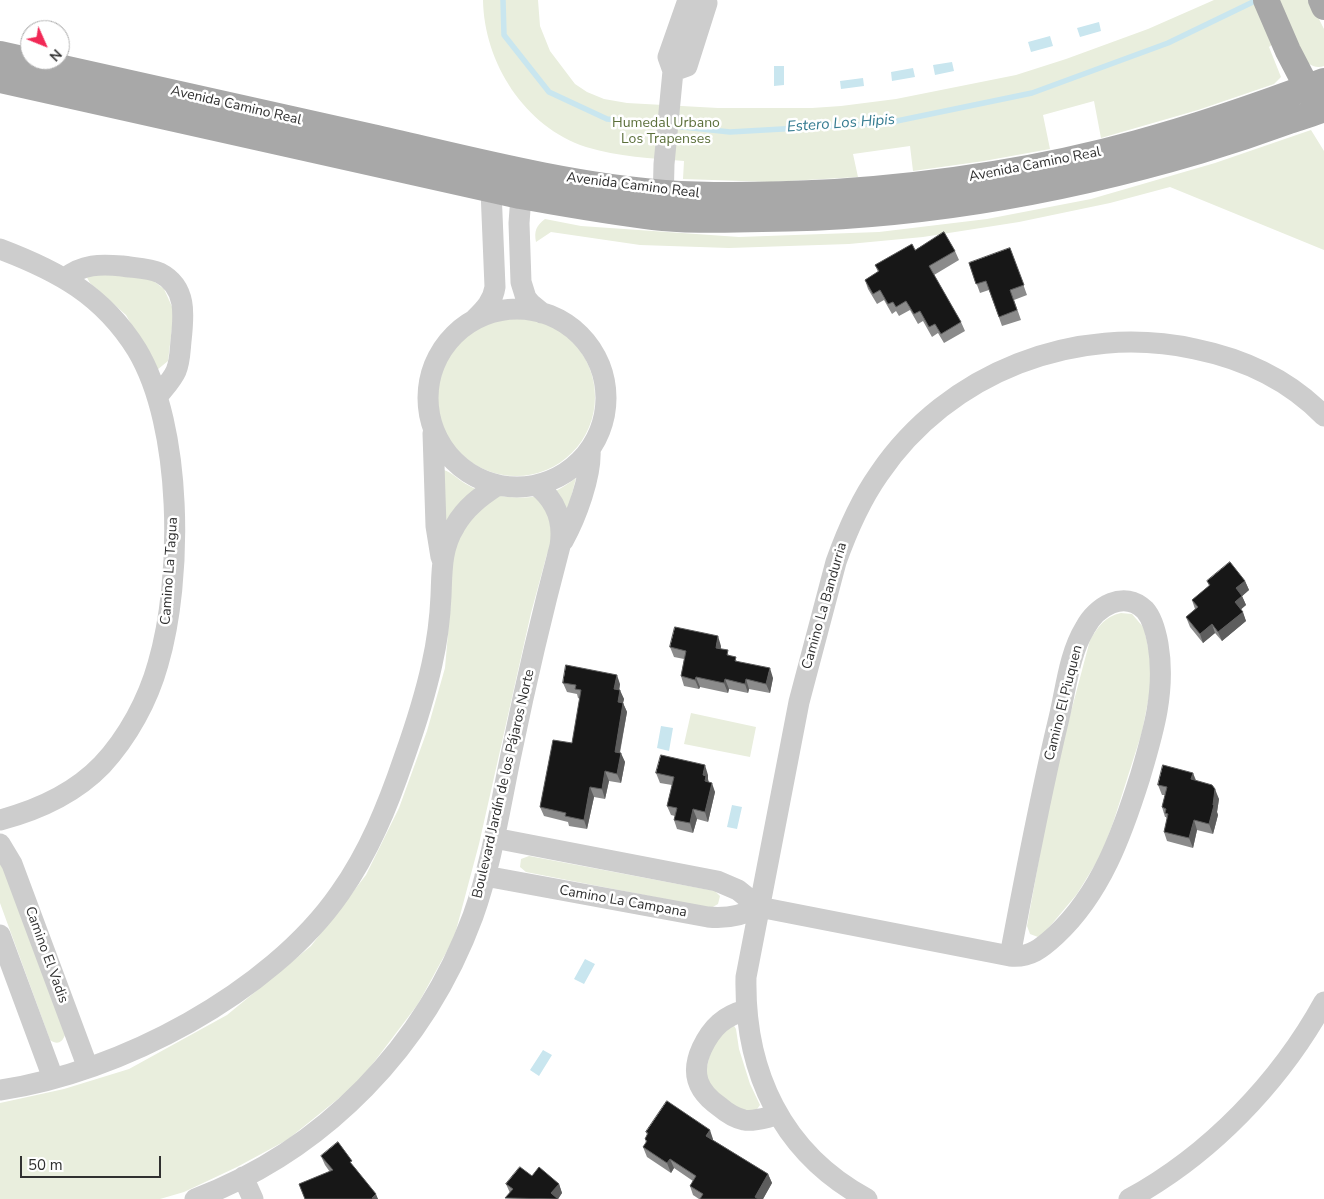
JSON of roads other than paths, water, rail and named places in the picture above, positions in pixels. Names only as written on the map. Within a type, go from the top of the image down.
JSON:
[{"type":"main road","points":[[1266,0],[1281,36],[1315,84],[1322,113]]},
{"type":"main road","points":[[1321,0],[1324,7]]},
{"type":"main road","name":"Avenida Camino Real","points":[[0,54],[522,184],[593,209],[663,205],[741,195],[820,193],[914,184],[1021,169],[1106,151],[1167,135],[1315,84]]},
{"type":"main road","name":"Avenida Camino Real","points":[[0,80],[492,177]]},
{"type":"main road","name":"Avenida Camino Real","points":[[663,205],[792,219],[899,212],[975,202],[1133,170],[1322,113]]},
{"type":"street","points":[[663,205],[664,164],[673,71],[668,57],[688,0]]},
{"type":"street","points":[[673,71],[687,66],[707,3],[706,0]]},
{"type":"street","points":[[0,1090],[88,1068],[162,1037],[230,996],[292,948],[324,915],[341,892],[375,834],[386,810],[416,724],[427,689],[434,654],[441,597],[442,565],[436,526],[432,427],[428,400],[429,387],[434,367],[443,349],[452,338],[488,306],[494,294],[492,177]]},
{"type":"street","points":[[432,427],[444,450],[453,460],[474,476],[498,485],[517,487],[536,485],[548,481],[571,468],[590,449],[600,428],[605,406],[605,391],[600,369],[590,348],[569,326],[542,313],[526,298],[521,282],[519,223],[522,184]]},
{"type":"street","name":"Camino La Tagua","points":[[0,249],[28,260],[64,278],[85,292],[104,309],[136,349],[148,371],[158,396],[171,468],[174,501],[171,594],[165,634],[151,686],[130,727],[117,747],[88,778],[56,799],[18,815],[0,820]]},
{"type":"street","points":[[64,278],[84,266],[104,264],[152,270],[168,278],[174,284],[179,292],[184,308],[180,348],[176,370],[158,396]]},
{"type":"street","points":[[473,321],[493,313],[514,310],[542,313]]},
{"type":"street","name":"Camino La Bandurria","points":[[867,1199],[836,1179],[817,1163],[798,1143],[778,1115],[761,1081],[755,1063],[746,1010],[746,977],[799,702],[839,554],[854,517],[879,473],[912,433],[932,415],[974,385],[1012,365],[1036,356],[1084,345],[1134,341],[1183,346],[1224,356],[1246,364],[1284,383],[1301,394],[1324,416]]},
{"type":"street","name":"Boulevard Jardín de los Pájaros Norte","points":[[560,546],[570,526],[587,479],[590,449]]},
{"type":"street","points":[[442,565],[448,538],[463,514],[479,498],[498,485]]},
{"type":"street","name":"Boulevard Jardín de los Pájaros Norte","points":[[208,1197],[287,1152],[316,1131],[366,1087],[399,1051],[427,1011],[450,969],[472,917],[485,876],[531,660],[560,546],[562,534],[558,511],[545,492],[536,485]]},
{"type":"street","name":"Camino El Piuquen","points":[[1117,601],[1136,604],[1147,613],[1154,629],[1160,655],[1161,686],[1150,745],[1124,825],[1093,890],[1070,921],[1038,951],[1024,956],[1010,956],[1041,793],[1074,654],[1084,629],[1093,615],[1103,606],[1117,601]]},
{"type":"street","points":[[494,838],[717,881],[738,890],[759,907],[1010,956]]},
{"type":"street","name":"Camino El Vadis","points":[[0,844],[12,864],[88,1068]]},
{"type":"street","name":"Camino La Campana","points":[[485,876],[708,918],[733,917],[747,914],[759,907]]},
{"type":"street","points":[[0,935],[53,1078]]},
{"type":"street","points":[[1130,1199],[1173,1171],[1211,1141],[1232,1121],[1286,1061],[1308,1030],[1324,1002]]},
{"type":"street","points":[[746,1010],[726,1017],[711,1031],[697,1062],[697,1079],[705,1095],[712,1102],[737,1118],[751,1120],[778,1115]]},
{"type":"street","points":[[243,1177],[254,1199]]},
{"type":"water","points":[[1099,22],[1101,31],[1080,37],[1077,28]]},
{"type":"water","points":[[1050,36],[1053,46],[1031,52],[1028,42]]},
{"type":"water","points":[[952,62],[954,71],[935,75],[933,65]]},
{"type":"water","points":[[774,66],[784,66],[784,85],[774,86]]},
{"type":"water","points":[[913,68],[915,77],[892,81],[891,72]]},
{"type":"water","points":[[863,78],[864,86],[841,89],[840,81]]},
{"type":"water","points":[[661,726],[673,728],[669,751],[657,748]]},
{"type":"water","points":[[732,805],[742,807],[737,829],[727,827]]},
{"type":"water","points":[[585,959],[595,964],[584,984],[574,979]]},
{"type":"water","points":[[543,1050],[552,1055],[539,1076],[530,1070]]},
{"type":"waterway","name":"Estero Los Hipis","points":[[503,0],[504,35],[549,92],[607,119],[730,132],[887,123],[1032,93],[1168,43],[1257,0]]},
{"type":"park label","name":"Humedal Urbano Los Trapenses","points":[[666,132]]}]
